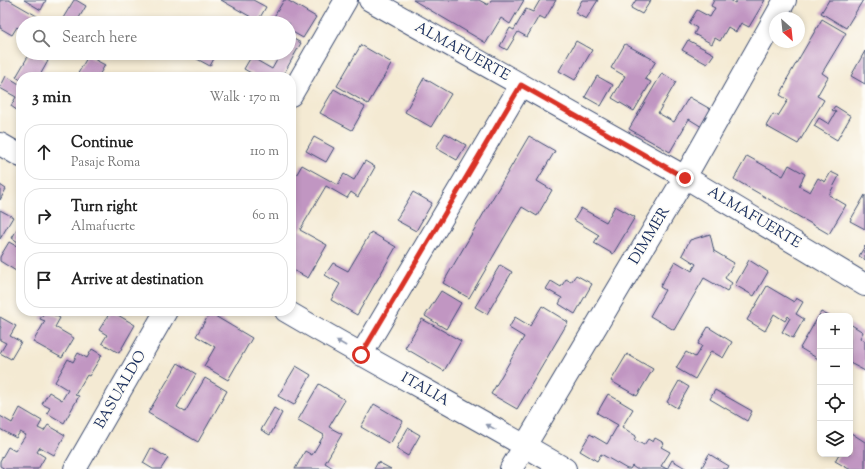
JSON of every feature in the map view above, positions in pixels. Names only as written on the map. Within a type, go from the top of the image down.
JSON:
[{"type":"street","points":[[296,86],[346,0]]},
{"type":"street","name":"ALMAFUERTE","points":[[370,0],[685,178],[865,285]]},
{"type":"street","name":"DIMMER","points":[[511,469],[685,178],[785,0]]},
{"type":"street","points":[[361,355],[521,85]]},
{"type":"street","points":[[0,144],[16,153]]},
{"type":"street","name":"BASUALDO","points":[[75,469],[163,316]]},
{"type":"street","name":"ITALIA","points":[[295,316],[361,355],[565,469]]},
{"type":"building","points":[[0,0],[9,0],[37,16],[16,16],[16,29],[12,35],[0,28]]},
{"type":"building","points":[[24,0],[46,0],[41,10]]},
{"type":"building","points":[[74,0],[86,6],[80,16],[64,16]]},
{"type":"building","points":[[221,0],[253,0],[266,7],[261,16],[249,16]]},
{"type":"building","points":[[284,0],[287,0],[316,17],[303,38],[296,34],[296,16],[274,16]]},
{"type":"building","points":[[413,0],[479,0],[488,5],[491,0],[524,0],[510,24],[501,18],[486,43]]},
{"type":"building","points":[[540,0],[556,0],[545,19],[539,16],[527,37],[518,32],[507,50],[500,46],[510,28],[514,30],[526,9],[533,12]]},
{"type":"building","points":[[582,0],[598,0],[586,19],[575,13]]},
{"type":"building","points":[[636,0],[651,0],[642,14],[631,8]]},
{"type":"building","points":[[714,0],[730,0],[735,3],[737,0],[765,0],[749,27],[741,23],[736,32],[728,27],[720,41],[715,38],[712,44],[694,34],[697,28],[689,23],[697,10],[710,17],[715,8],[711,6]]},
{"type":"building","points":[[829,0],[863,0],[846,28],[821,13]]},
{"type":"building","points":[[822,19],[846,33],[822,73],[828,77],[817,96],[824,100],[798,144],[766,126],[773,114],[778,116],[788,100],[780,95],[788,80],[787,79]]},
{"type":"building","points":[[296,40],[301,43],[296,52]]},
{"type":"building","points":[[688,40],[714,54],[707,64],[682,50]]},
{"type":"building","points":[[576,41],[592,50],[575,80],[559,71]]},
{"type":"building","points":[[625,44],[656,61],[645,79],[651,82],[634,111],[612,98],[625,76],[611,68]]},
{"type":"building","points":[[361,45],[392,63],[368,104],[337,86]]},
{"type":"building","points":[[865,51],[865,84],[851,76]]},
{"type":"building","points":[[26,60],[48,61],[42,72],[19,72]]},
{"type":"building","points":[[86,60],[96,60],[105,65],[101,72],[79,72]]},
{"type":"building","points":[[199,60],[213,60],[210,66]]},
{"type":"building","points":[[249,60],[256,60],[272,69],[277,60],[292,60],[285,72],[249,72],[244,69]]},
{"type":"building","points":[[662,73],[676,82],[658,113],[674,122],[689,97],[712,110],[702,127],[689,119],[670,152],[629,129]]},
{"type":"building","points":[[6,76],[16,82],[16,97],[0,88]]},
{"type":"building","points":[[597,76],[613,85],[601,106],[585,97]]},
{"type":"building","points":[[424,78],[451,94],[431,127],[405,112]]},
{"type":"building","points":[[334,89],[365,107],[352,130],[320,113]]},
{"type":"building","points":[[16,97],[16,110],[11,106]]},
{"type":"building","points":[[835,106],[851,116],[837,140],[814,126],[819,118],[829,124],[836,112],[832,110]]},
{"type":"building","points":[[445,133],[466,145],[457,160],[436,148]]},
{"type":"building","points":[[529,136],[555,151],[537,181],[552,190],[537,216],[522,207],[469,298],[443,283]]},
{"type":"building","points":[[314,137],[334,148],[326,162],[306,151]]},
{"type":"building","points":[[747,156],[783,176],[789,165],[805,174],[799,186],[810,192],[818,178],[825,182],[831,172],[839,176],[829,195],[846,205],[829,234],[734,179]]},
{"type":"building","points":[[365,161],[375,167],[358,197],[351,192],[347,198],[326,186],[300,230],[327,245],[308,278],[296,272],[296,175],[302,165],[338,185],[344,174],[354,180]]},
{"type":"building","points":[[0,185],[6,189],[0,200]]},
{"type":"building","points":[[413,192],[432,203],[416,231],[396,220]]},
{"type":"building","points":[[865,195],[865,229],[850,221]]},
{"type":"building","points":[[615,206],[635,217],[613,254],[594,243],[599,235],[574,220],[581,208],[606,222]]},
{"type":"building","points":[[0,210],[13,217],[0,239]]},
{"type":"building","points":[[16,231],[16,241],[12,238]]},
{"type":"building","points":[[371,232],[396,247],[357,315],[331,300],[340,284],[325,275],[333,263],[348,271]]},
{"type":"building","points":[[710,234],[714,251],[734,263],[725,278],[732,283],[727,291],[704,278],[674,330],[650,316],[665,290],[660,287],[675,261],[692,271],[696,264],[682,255],[690,240]]},
{"type":"building","points":[[9,242],[16,246],[16,271],[0,261],[0,257]]},
{"type":"building","points":[[865,246],[865,260],[859,256]]},
{"type":"building","points":[[749,260],[768,272],[754,296],[735,285]]},
{"type":"building","points":[[500,265],[512,272],[487,314],[475,307]]},
{"type":"building","points":[[576,275],[592,284],[575,314],[559,304],[562,298],[546,289],[551,281],[561,287],[566,279],[571,282]]},
{"type":"building","points":[[767,286],[794,302],[796,298],[803,302],[796,314],[804,319],[793,338],[782,332],[790,318],[788,316],[785,321],[774,314],[765,331],[747,320]]},
{"type":"building","points":[[441,291],[461,303],[446,329],[425,316]]},
{"type":"building","points":[[542,306],[568,322],[517,409],[491,394],[524,337],[509,328],[515,317],[530,326]]},
{"type":"building","points":[[42,316],[56,316],[60,318],[55,327],[74,338],[62,358],[33,342],[45,321],[40,319]]},
{"type":"building","points":[[108,316],[120,316],[135,325],[119,353],[102,343],[107,335],[99,330]]},
{"type":"building","points":[[208,316],[215,316],[252,338],[228,380],[204,366],[215,347],[196,336]]},
{"type":"building","points":[[0,317],[16,326],[10,336],[21,342],[11,359],[0,353],[6,343],[0,340]]},
{"type":"building","points":[[422,319],[461,341],[444,371],[405,348]]},
{"type":"building","points":[[817,319],[817,358],[800,348]]},
{"type":"building","points":[[853,326],[863,332],[860,338],[865,341],[865,371],[853,365]]},
{"type":"building","points":[[708,327],[732,342],[723,358],[711,351],[695,379],[676,368],[686,352],[695,357],[702,346],[698,344]]},
{"type":"building","points":[[92,349],[102,355],[89,376],[87,375],[75,395],[79,396],[64,423],[47,413],[50,408],[42,404],[49,392],[62,400],[68,390],[55,382],[68,359],[73,362],[78,353],[87,358]]},
{"type":"building","points":[[627,354],[653,369],[637,396],[611,381]]},
{"type":"building","points":[[178,363],[196,374],[177,407],[185,412],[205,378],[227,391],[198,442],[148,413]]},
{"type":"building","points":[[296,366],[311,375],[294,405],[278,396]]},
{"type":"building","points":[[679,381],[689,387],[677,408],[667,402]]},
{"type":"building","points":[[319,384],[345,400],[329,427],[342,434],[325,463],[333,469],[295,469],[305,451],[312,455],[324,435],[298,420]]},
{"type":"building","points":[[715,390],[752,411],[747,421],[710,399]]},
{"type":"building","points":[[608,394],[633,409],[622,427],[636,436],[634,440],[644,445],[648,439],[653,442],[655,438],[664,443],[661,447],[670,452],[661,466],[667,469],[636,469],[632,466],[630,469],[627,469],[601,454],[597,461],[580,451],[590,434],[607,444],[618,425],[597,413]]},
{"type":"building","points":[[374,404],[403,421],[390,444],[361,427]]},
{"type":"building","points":[[20,408],[42,421],[38,428],[44,431],[48,425],[65,435],[54,455],[40,447],[37,452],[45,457],[38,469],[5,469],[0,466],[0,461],[8,447],[15,451],[26,435],[20,432],[16,438],[0,429],[0,416],[12,423]]},
{"type":"building","points":[[274,408],[282,413],[270,435],[261,430]]},
{"type":"building","points":[[408,428],[420,435],[408,456],[396,449]]},
{"type":"building","points":[[853,434],[865,442],[865,469],[849,469],[835,461],[837,457],[853,457]]},
{"type":"building","points":[[151,448],[168,458],[161,469],[153,469],[143,463]]},
{"type":"building","points":[[709,454],[729,466],[727,469],[706,469],[702,467]]},
{"type":"building","points":[[672,460],[687,469],[667,469]]},
{"type":"building","points":[[378,462],[391,469],[374,469]]},
{"type":"route","points":[[361,355],[521,85],[685,178]]}]
